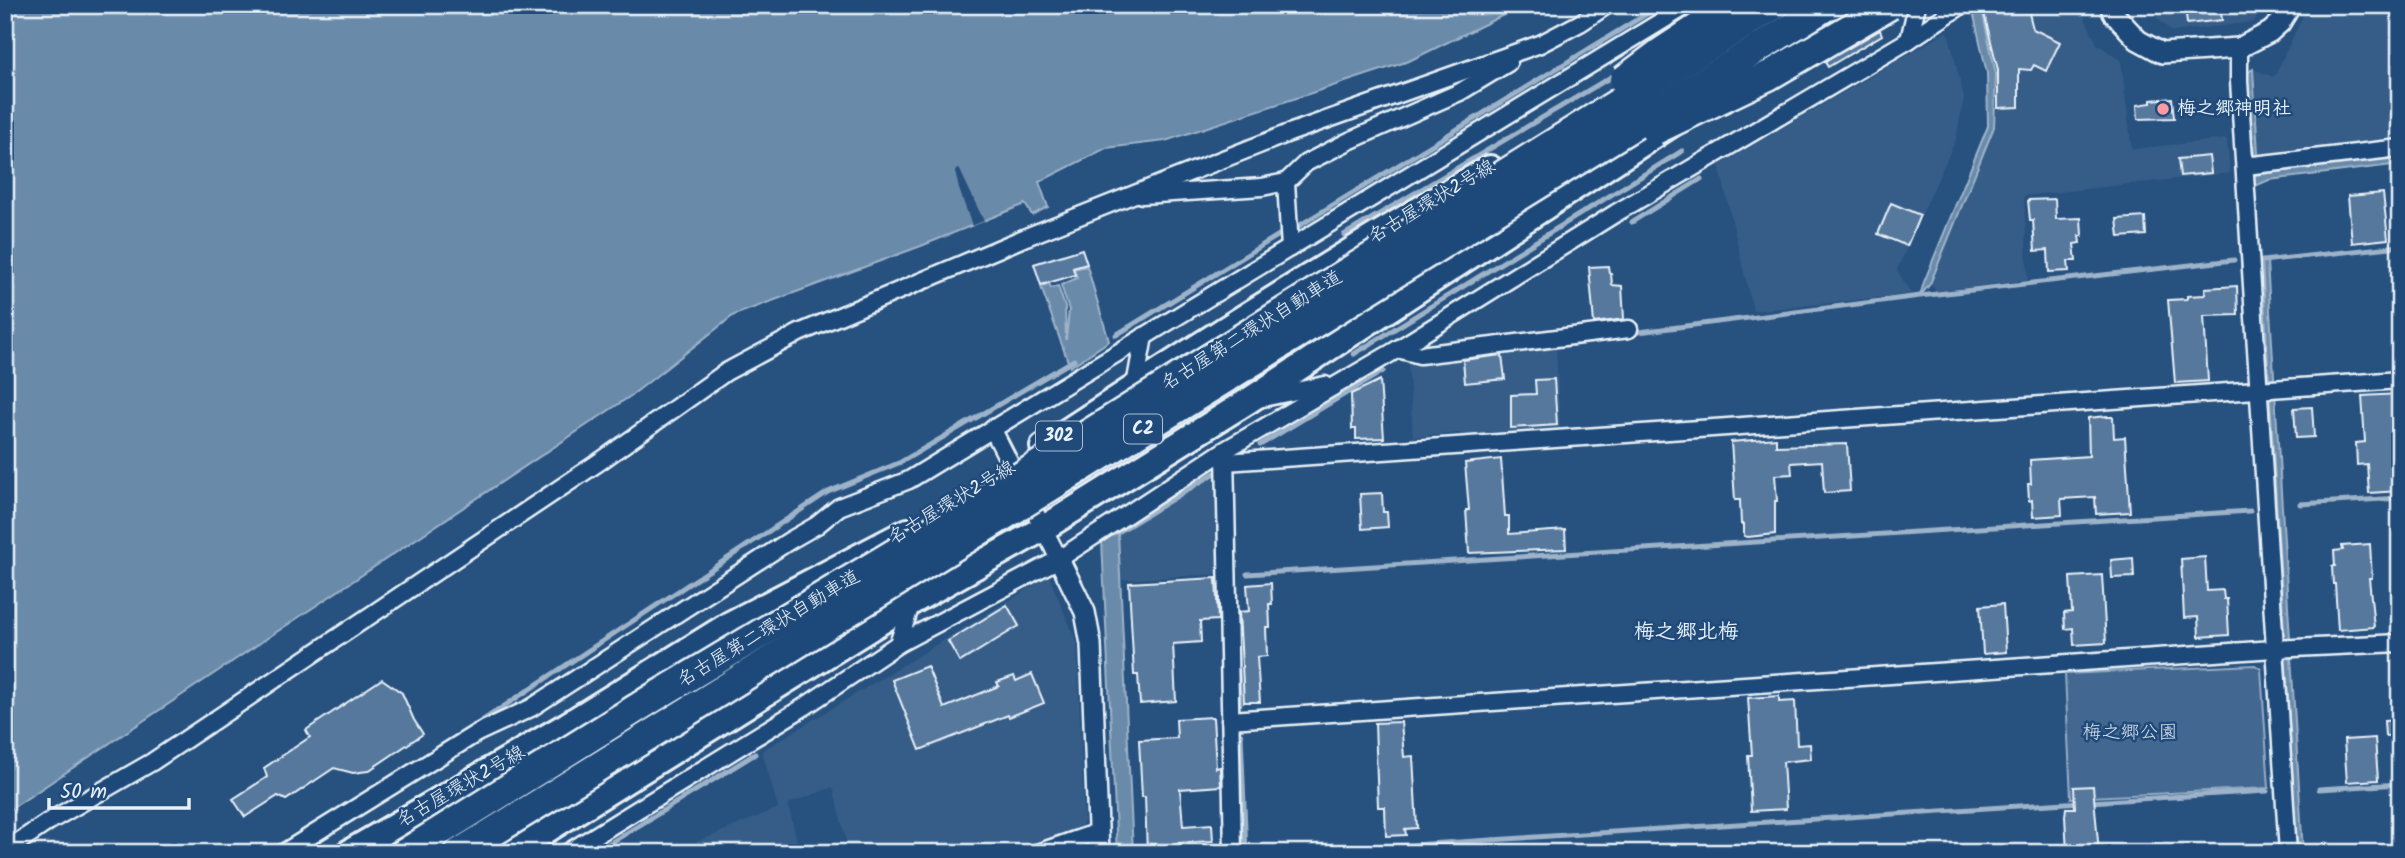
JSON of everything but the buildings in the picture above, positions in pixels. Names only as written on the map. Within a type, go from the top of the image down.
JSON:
[{"type":"highway","points":[[1497,178],[1660,53],[1733,5]]},
{"type":"highway","name":"名古屋環状2号線","points":[[348,853],[567,725],[730,625],[937,516],[1135,386],[1387,228],[1613,96],[1761,5]]},
{"type":"highway","name":"名古屋第二環状自動車道","points":[[405,853],[653,698],[970,508],[1775,5]]},
{"type":"highway","name":"名古屋第二環状自動車道","points":[[459,853],[1828,5]]},
{"type":"highway","points":[[510,853],[912,602],[1044,528],[1248,401],[1859,5]]},
{"type":"highway","points":[[1525,193],[1770,75],[1890,5]]},
{"type":"street","points":[[1129,195],[1262,187],[1286,182],[1306,163],[1460,92],[1607,5]]},
{"type":"street","points":[[283,853],[477,733],[531,708],[817,525],[839,507],[909,480],[1688,5]]},
{"type":"street","points":[[1909,40],[1917,5]]},
{"type":"street","points":[[567,853],[804,707],[898,644],[1059,559],[1616,213],[1909,40],[1962,5]]},
{"type":"street","points":[[2110,5],[2113,13],[2138,40],[2162,54],[2239,48],[2270,32],[2280,23],[2291,5]]},
{"type":"street","points":[[5,851],[48,822],[152,762],[603,460],[726,372],[799,333],[1129,195],[1289,133],[1540,44]]},
{"type":"street","points":[[2239,48],[2245,166],[2268,390],[2283,649],[2288,853]]},
{"type":"street","points":[[2245,166],[2400,148]]},
{"type":"street","points":[[1286,182],[1290,248]]},
{"type":"street","points":[[1398,349],[1420,355],[1629,329]]},
{"type":"street","points":[[1135,386],[1144,336]]},
{"type":"street","points":[[1248,401],[1318,388],[1354,374]]},
{"type":"street","points":[[1225,456],[2400,380]]},
{"type":"street","points":[[992,428],[1084,612],[1091,644],[1099,853]]},
{"type":"street","points":[[1225,456],[1233,853]]},
{"type":"street","points":[[898,644],[912,602]]},
{"type":"street","points":[[1230,720],[2400,643]]},
{"type":"street","points":[[1037,853],[1098,832]]},
{"type":"shaded area","points":[[5,5],[1524,5],[1409,61],[1165,141],[1106,148],[1039,182],[1048,207],[1032,215],[1025,204],[921,246],[734,315],[632,395],[5,813]]},
{"type":"shaded area","points":[[1988,5],[2079,5],[2097,44],[2121,60],[2132,149],[2227,139],[2230,173],[2024,196],[2028,280],[1937,291],[1930,284],[1994,127],[1996,74],[1982,10]]},
{"type":"shaded area","points":[[2143,5],[2262,5],[2254,22],[2172,32]]},
{"type":"shaded area","points":[[2308,5],[2400,5],[2400,140],[2258,158],[2253,69],[2274,77]]},
{"type":"shaded area","points":[[1982,10],[1996,74],[1994,127],[1930,284],[1920,296],[1988,126],[1987,73],[1974,16]]},
{"type":"shaded area","points":[[1948,31],[1964,98],[1956,139],[1897,270],[1911,294],[1753,311],[1719,165]]},
{"type":"shaded area","points":[[2253,69],[2258,154],[2254,155],[2247,73]]},
{"type":"shaded area","points":[[2400,157],[2400,164],[2269,180],[2255,186],[2254,175]]},
{"type":"shaded area","points":[[2267,261],[2303,853],[2297,853],[2262,262]]},
{"type":"shaded area","points":[[1087,266],[1109,341],[1070,367],[1041,287],[1049,283],[1051,288],[1058,286],[1065,307],[1066,340],[1069,310],[1061,285],[1077,278],[1074,269]]},
{"type":"shaded area","points":[[1556,346],[1560,430],[1413,437],[1408,362]]},
{"type":"shaded area","points":[[1210,469],[1217,469],[1220,574],[1120,580],[1118,525]]},
{"type":"shaded area","points":[[1118,532],[1133,853],[1117,853],[1102,541]]},
{"type":"shaded area","points":[[1049,576],[1077,643],[1084,822],[1079,830],[1013,853],[849,853],[833,787],[788,804],[800,853],[694,853],[692,844],[778,808],[762,751]]},
{"type":"green space","name":"梅之郷公園","points":[[2255,665],[2261,669],[2269,788],[2071,798],[2065,674]]},
{"type":"pier","points":[[959,168],[984,221],[972,226],[959,189],[955,171]]},
{"type":"waterway","points":[[1297,227],[1661,5]]},
{"type":"waterway","points":[[1344,235],[1616,74]]},
{"type":"waterway","points":[[1354,354],[1682,151]]},
{"type":"waterway","points":[[1632,222],[1701,179]]},
{"type":"waterway","points":[[1116,335],[1279,235]]},
{"type":"waterway","points":[[2262,261],[2400,246]]},
{"type":"waterway","points":[[1631,333],[2234,260]]},
{"type":"waterway","points":[[477,724],[828,492],[901,462],[1074,360]]},
{"type":"waterway","points":[[1260,445],[1383,371]]},
{"type":"waterway","points":[[1118,532],[1215,473]]},
{"type":"waterway","points":[[2300,504],[2400,498]]},
{"type":"waterway","points":[[1247,574],[2250,511]]},
{"type":"waterway","points":[[1238,669],[1240,704]]},
{"type":"waterway","points":[[1241,734],[1246,853]]},
{"type":"waterway","points":[[594,853],[755,754]]},
{"type":"waterway","points":[[2319,789],[2400,784]]},
{"type":"waterway","points":[[2090,802],[2267,791]]},
{"type":"waterway","points":[[1287,853],[2081,802]]},
{"type":"waterway","points":[[1073,853],[1081,850]]},
{"type":"place","name":"梅之郷神明社","points":[[2163,109]]},
{"type":"district","name":"梅之郷北梅","points":[[1686,632]]}]
